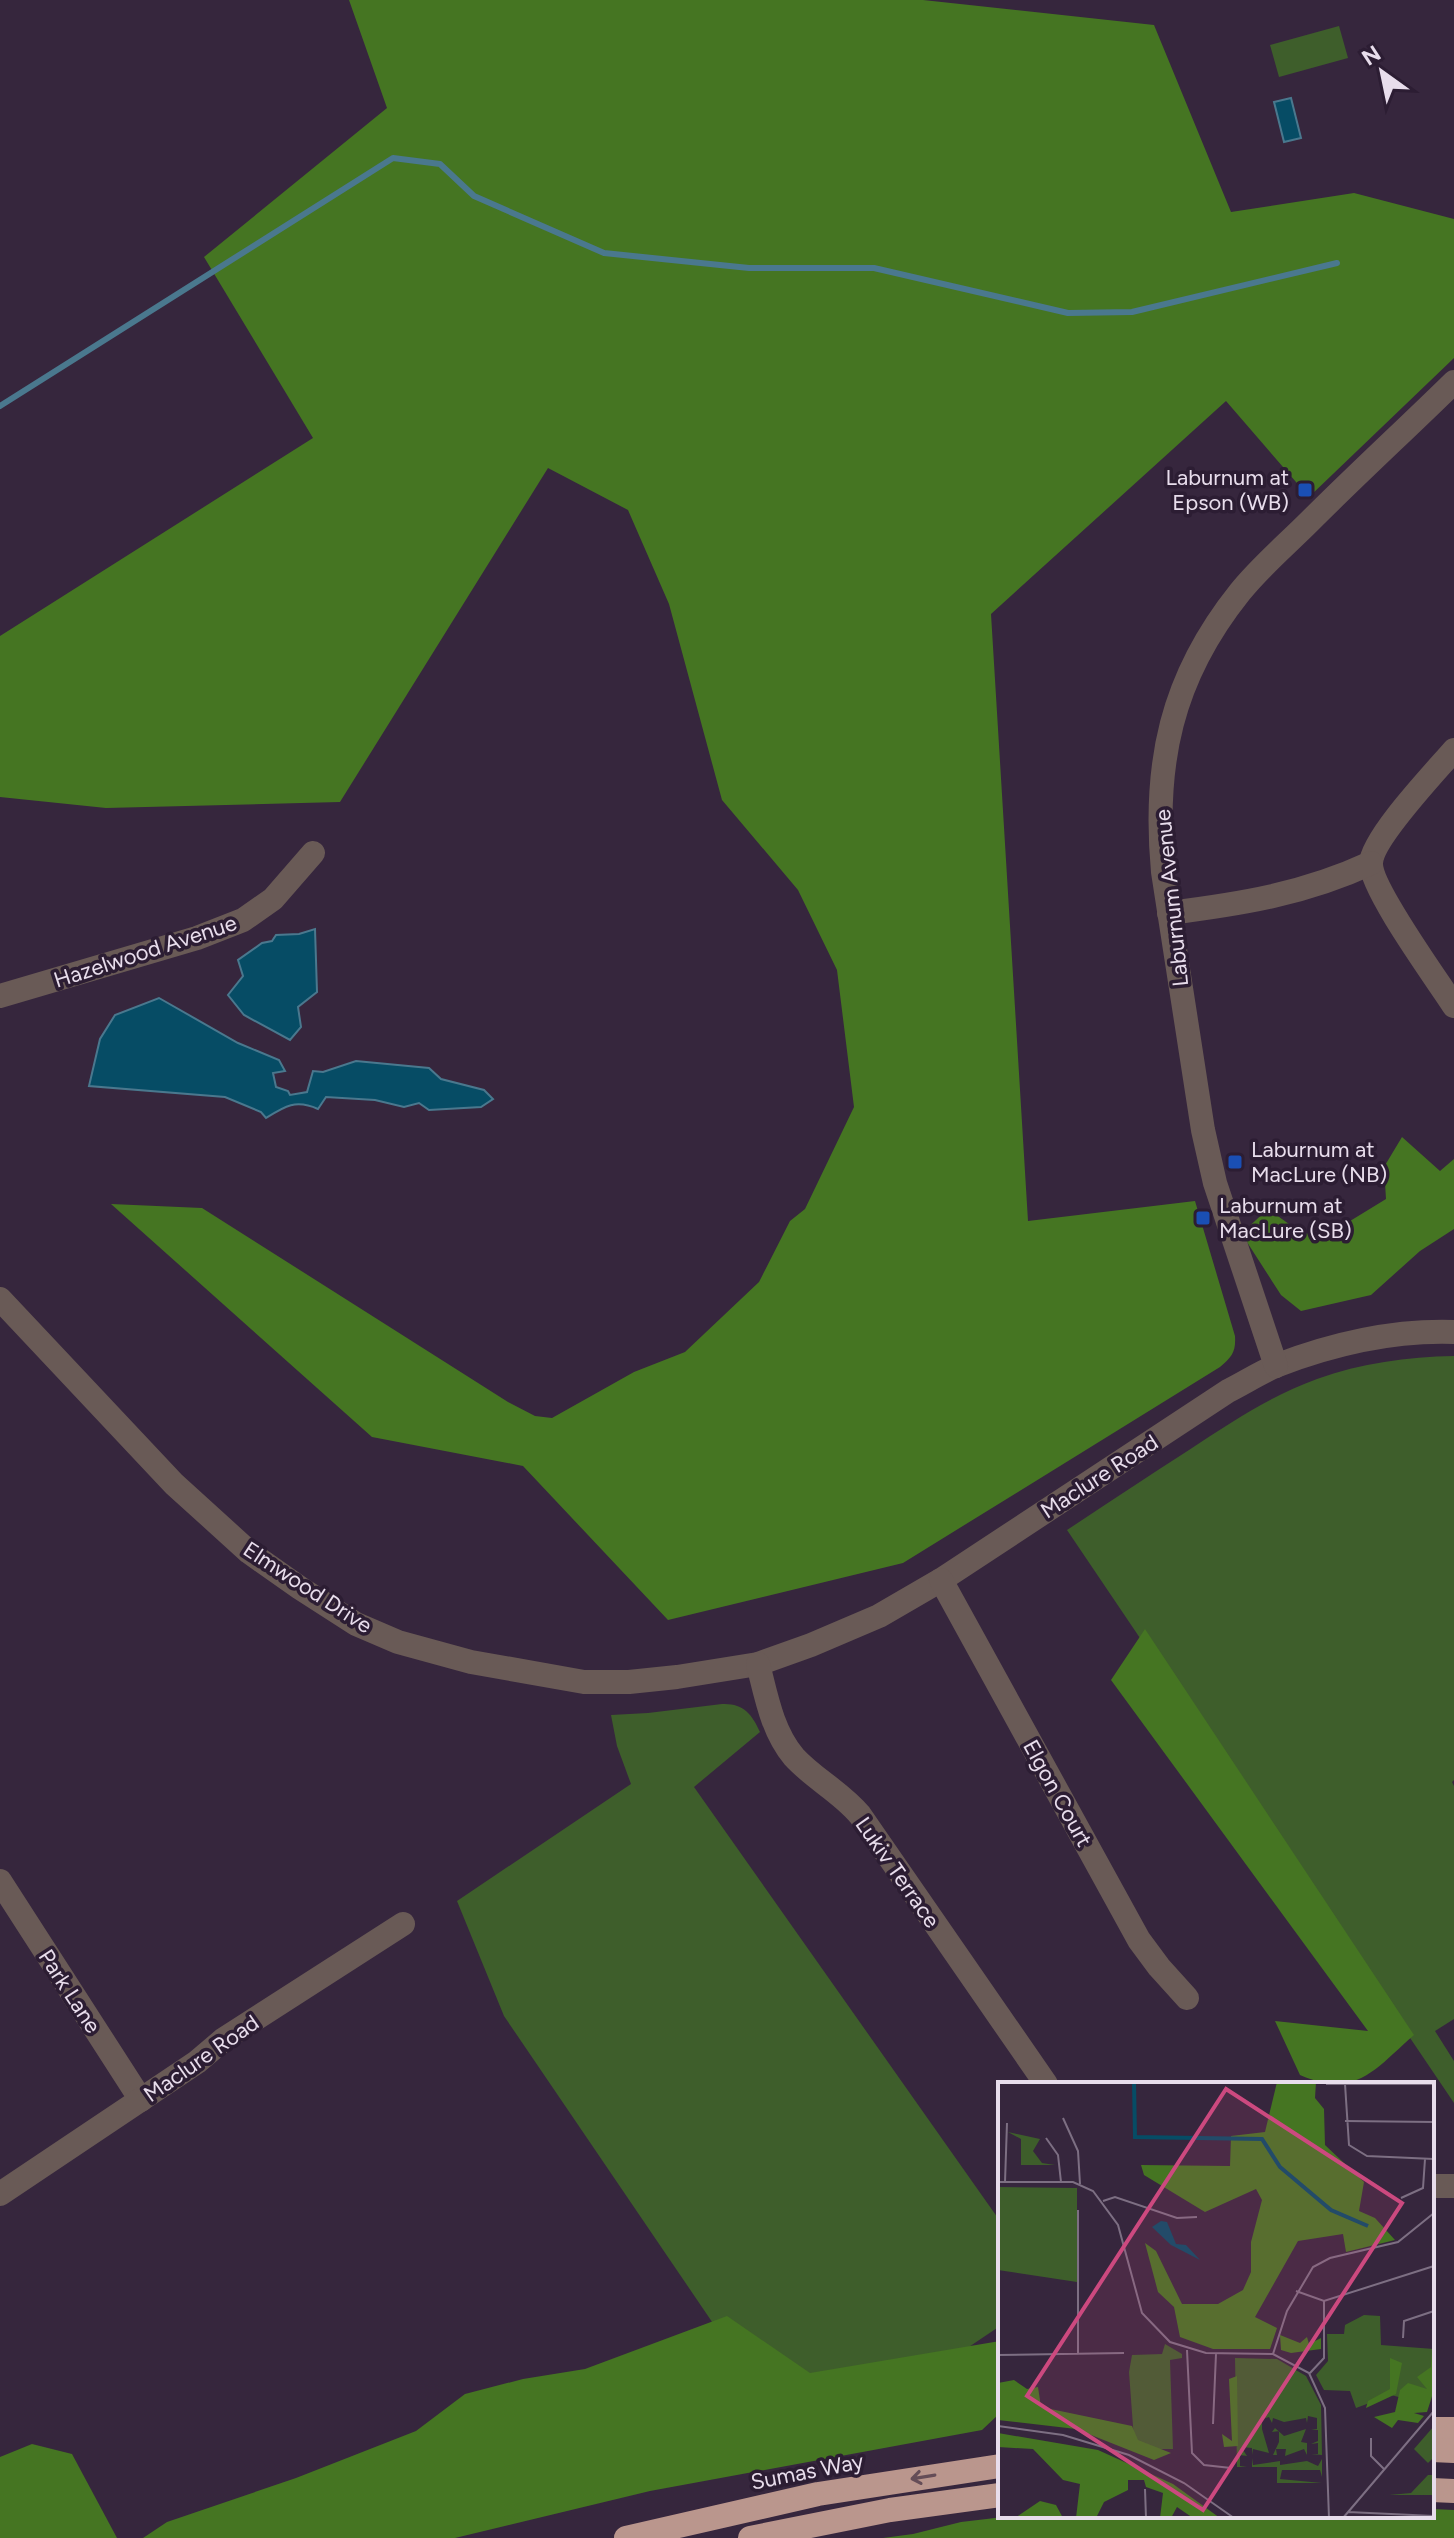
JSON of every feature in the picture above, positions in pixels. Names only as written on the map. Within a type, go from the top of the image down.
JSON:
[{"type":"highway","points":[[1434,2450],[1454,2451]]},
{"type":"highway","name":"Sumas Way","points":[[626,2538],[818,2494],[998,2466]]},
{"type":"highway","points":[[1434,2477],[1454,2478]]},
{"type":"highway","points":[[1434,2490],[1454,2491]]},
{"type":"highway","points":[[750,2538],[890,2510],[998,2495]]},
{"type":"street","name":"Laburnum Avenue","points":[[1276,1366],[1215,1183],[1203,1130],[1169,913],[1159,830],[1160,779],[1175,712],[1201,650],[1241,591],[1454,382]]},
{"type":"street","points":[[1454,750],[1388,828],[1371,863],[1376,883],[1394,916],[1454,1006]]},
{"type":"street","name":"Hazelwood Avenue","points":[[0,996],[197,938],[243,920],[273,899],[313,853]]},
{"type":"street","points":[[1169,913],[1271,898],[1371,863]]},
{"type":"street","name":"Elmwood Drive","points":[[0,1299],[174,1484],[249,1552],[356,1624],[422,1650],[484,1665],[584,1682],[629,1682],[758,1664]]},
{"type":"street","name":"Maclure Road","points":[[758,1664],[879,1616],[941,1580],[1228,1391],[1276,1366],[1348,1344],[1418,1331],[1454,1332]]},
{"type":"street","name":"Elgon Court","points":[[941,1580],[1139,1940],[1187,1998]]},
{"type":"street","name":"Lukiv Terrace","points":[[758,1664],[781,1738],[794,1757],[846,1799],[860,1815],[1045,2082]]},
{"type":"street","name":"Park Lane","points":[[0,1881],[141,2100]]},
{"type":"street","name":"Maclure Road","points":[[0,2194],[197,2062],[224,2039],[403,1924]]},
{"type":"green space","points":[[349,0],[923,0],[1154,25],[1231,212],[1354,193],[1454,219],[1454,358],[1309,497],[1226,401],[991,614],[1028,1221],[1195,1201],[1235,1336],[1235,1346],[1220,1367],[903,1563],[668,1620],[523,1466],[372,1437],[111,1204],[202,1208],[508,1402],[535,1416],[552,1418],[634,1372],[685,1352],[759,1282],[790,1221],[805,1209],[854,1107],[837,970],[798,890],[722,800],[669,604],[628,510],[548,468],[340,802],[106,808],[0,797],[0,636],[313,438],[204,257],[387,108]]},
{"type":"green space","points":[[1339,26],[1348,58],[1279,77],[1270,45]]},
{"type":"green space","points":[[1402,1137],[1440,1171],[1454,1159],[1454,1229],[1420,1251],[1371,1295],[1301,1311],[1281,1295],[1245,1239],[1244,1231],[1268,1209],[1303,1234],[1337,1229],[1386,1199],[1384,1167]]},
{"type":"green space","points":[[1454,1356],[1454,2019],[1435,2031],[1454,2061],[1454,2103],[1067,1530],[1235,1420],[1300,1386],[1367,1365]]},
{"type":"green space","points":[[1145,1629],[1414,2035],[1363,2077],[1350,2082],[1319,2082],[1300,2075],[1275,2021],[1368,2031],[1111,1680]]},
{"type":"green space","points":[[722,1704],[736,1705],[754,1720],[760,1732],[694,1787],[998,2218],[998,2327],[945,2363],[786,2391],[723,2338],[504,2016],[457,1901],[631,1784],[617,1746],[611,1715]]},
{"type":"green space","points":[[727,2316],[810,2373],[998,2341],[998,2415],[982,2430],[650,2491],[455,2538],[143,2538],[167,2522],[296,2478],[416,2431],[465,2394],[523,2379],[585,2369]]},
{"type":"green space","points":[[32,2444],[72,2454],[117,2538],[0,2538],[0,2457]]},
{"type":"green space","points":[[1434,2509],[1454,2510],[1454,2538],[883,2538],[998,2518],[1434,2518]]},
{"type":"water","points":[[1291,98],[1301,138],[1284,142],[1274,102]]},
{"type":"water","points":[[315,929],[317,992],[298,1007],[301,1027],[290,1040],[244,1015],[228,995],[243,976],[238,960],[262,943],[272,941],[276,935],[299,934]]},
{"type":"water","points":[[159,998],[238,1043],[279,1060],[285,1071],[273,1073],[276,1087],[288,1091],[290,1095],[307,1092],[313,1071],[323,1072],[356,1061],[429,1068],[441,1079],[484,1090],[493,1099],[481,1107],[429,1110],[419,1103],[404,1107],[375,1100],[326,1097],[318,1109],[303,1104],[291,1105],[266,1118],[261,1112],[225,1097],[89,1086],[100,1039],[115,1015]]},
{"type":"waterway","points":[[0,406],[393,158],[440,164],[474,196],[604,253],[749,268],[874,268],[1068,313],[1132,312],[1337,263]]},
{"type":"place","name":"Laburnum at Epson (WB)","points":[[1305,490]]},
{"type":"place","name":"Laburnum at MacLure (NB)","points":[[1235,1162]]},
{"type":"place","name":"Laburnum at MacLure (SB)","points":[[1203,1218]]}]
